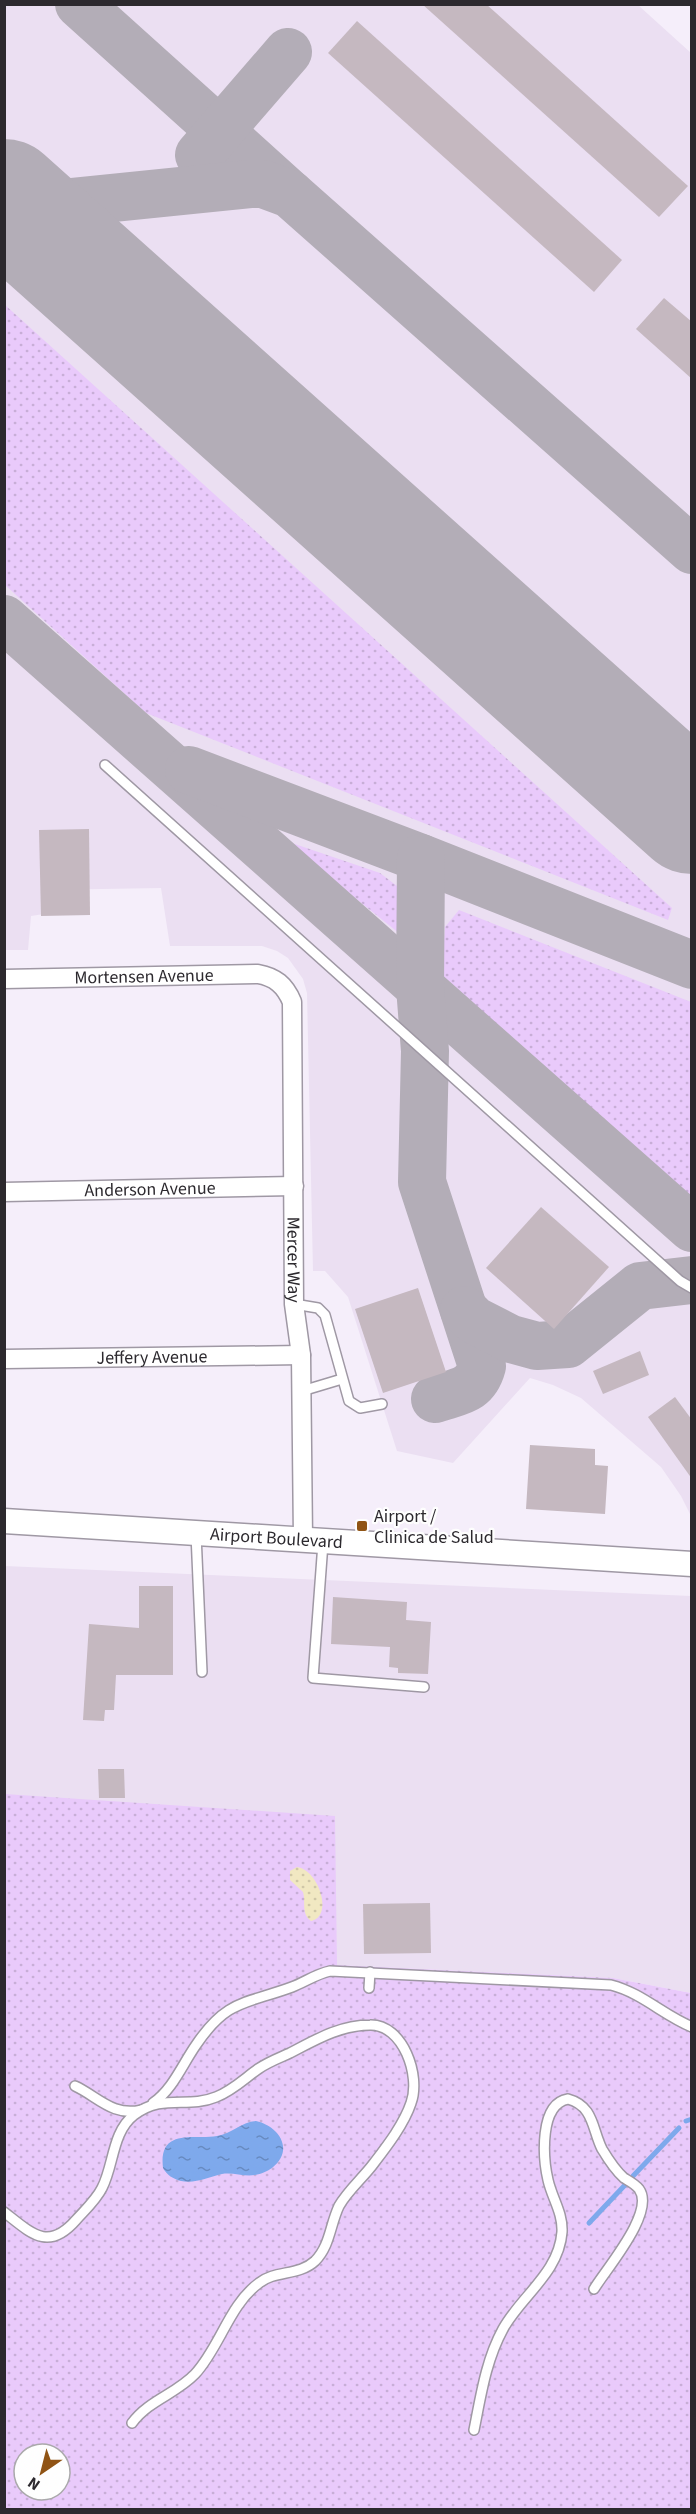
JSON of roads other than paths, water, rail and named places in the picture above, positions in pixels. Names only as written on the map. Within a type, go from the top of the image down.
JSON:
[{"type":"main road","name":"Airport Boulevard","points":[[4,1521],[692,1564]]},
{"type":"street","name":"Mortensen Avenue","points":[[4,979],[258,974],[270,976],[280,983]]},
{"type":"street","name":"Mercer Way","points":[[280,983],[288,992],[292,1002],[294,1304],[301,1355],[313,1540]]},
{"type":"street","name":"Anderson Avenue","points":[[4,1192],[294,1186]]},
{"type":"street","name":"Jeffery Avenue","points":[[4,1359],[301,1355]]},
{"type":"lane","points":[[105,765],[680,1281],[692,1288]]},
{"type":"lane","points":[[294,1304],[314,1306],[322,1310],[349,1401],[355,1406],[367,1408],[382,1404]]},
{"type":"lane","points":[[302,1391],[342,1379]]},
{"type":"lane","points":[[196,1533],[202,1672]]},
{"type":"lane","points":[[313,1540],[313,1678],[424,1687]]},
{"type":"lane","points":[[4,2212],[24,2229],[40,2236],[56,2236],[67,2230],[102,2188],[123,2127],[131,2118],[166,2092],[197,2043],[229,2010],[247,2000],[290,1988],[321,1973],[337,1970],[370,1971],[611,1985],[630,1991],[671,2017],[692,2027]]},
{"type":"lane","points":[[369,1988],[370,1971]]},
{"type":"lane","points":[[75,2086],[112,2108],[132,2111],[168,2101],[214,2099],[226,2093],[260,2067],[316,2038],[364,2025],[387,2028],[399,2039],[407,2057],[414,2086],[411,2103],[404,2119],[374,2163],[343,2200],[336,2213],[331,2233],[317,2259],[304,2268],[271,2276],[257,2283],[225,2326],[208,2357],[196,2373],[180,2387],[143,2409],[132,2422]]},
{"type":"lane","points":[[474,2430],[485,2375],[503,2329],[546,2272],[560,2244],[562,2223],[548,2181],[544,2144],[550,2113],[558,2102],[568,2099],[582,2105],[588,2111],[609,2160],[617,2171],[637,2187],[642,2197],[640,2214],[631,2233],[594,2289]]},
{"type":"water","points":[[256,2121],[271,2128],[281,2140],[282,2154],[272,2168],[257,2175],[222,2174],[186,2182],[173,2178],[163,2168],[166,2146],[172,2141],[180,2138],[222,2135],[246,2123]]},
{"type":"waterway","points":[[686,2121],[692,2119]]},
{"type":"waterway","points":[[633,2176],[679,2128]]},
{"type":"waterway","points":[[589,2223],[625,2185]]},
{"type":"place","name":"Airport / Clinica de Salud","points":[[362,1526]]}]
